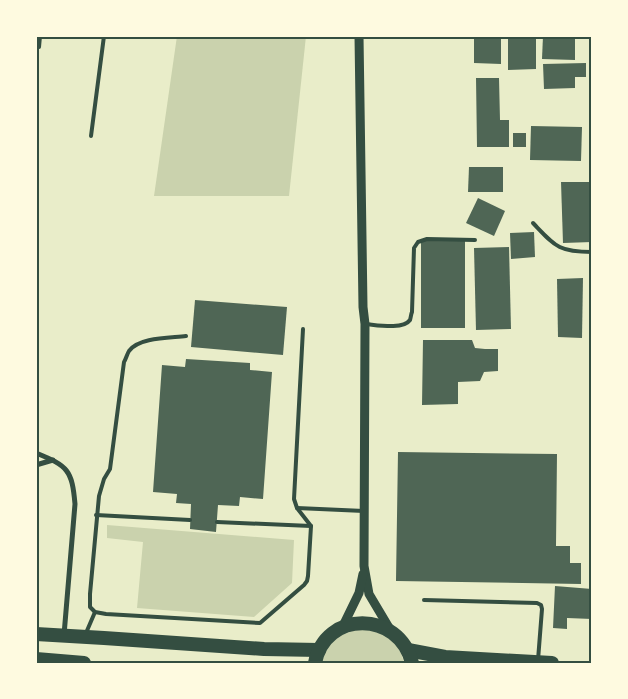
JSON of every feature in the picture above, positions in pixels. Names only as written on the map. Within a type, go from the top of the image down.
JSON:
[{"type":"highway","points":[[36,634],[264,649],[317,656],[325,641],[333,633],[352,624],[367,623],[382,626],[391,631],[398,637],[410,656],[431,655],[464,659],[552,663]]},
{"type":"highway","points":[[36,659],[84,663]]},
{"type":"street","points":[[359,36],[363,307],[365,324],[364,566],[368,594],[391,631]]},
{"type":"street","points":[[36,453],[54,460],[66,469],[73,484],[75,504],[64,636]]},
{"type":"street","points":[[36,465],[54,460]]},
{"type":"street","points":[[342,628],[359,593],[364,566]]},
{"type":"lane","points":[[39,46],[40,36]]},
{"type":"lane","points":[[91,136],[104,36]]},
{"type":"lane","points":[[533,223],[550,241],[561,248],[574,252],[592,252]]},
{"type":"lane","points":[[365,324],[394,326],[403,325],[410,320],[412,312],[414,248],[418,242],[427,239],[475,240]]},
{"type":"lane","points":[[186,336],[139,343],[129,350],[124,362],[110,469],[104,479],[96,515],[90,607],[95,612],[106,614],[260,623],[307,581],[311,526],[297,508],[294,499],[302,329]]},
{"type":"lane","points":[[297,508],[364,511]]},
{"type":"lane","points":[[96,515],[190,520]]},
{"type":"lane","points":[[217,522],[311,526]]},
{"type":"lane","points":[[424,600],[537,603],[542,609],[538,662]]},
{"type":"lane","points":[[84,637],[95,612]]},
{"type":"green space","points":[[177,36],[306,36],[289,196],[154,196]]},
{"type":"green space","points":[[107,525],[294,540],[292,583],[254,617],[137,608],[143,542],[107,538]]},
{"type":"green space","points":[[361,628],[380,632],[389,637],[398,647],[404,663],[320,663],[325,649],[334,638]]},
{"type":"building","points":[[474,36],[501,36],[501,64],[474,63]]},
{"type":"building","points":[[508,36],[536,36],[536,69],[508,70]]},
{"type":"building","points":[[543,36],[575,36],[575,60],[542,59]]},
{"type":"building","points":[[586,63],[586,77],[575,77],[575,88],[544,89],[543,64]]},
{"type":"building","points":[[476,78],[499,78],[500,120],[509,120],[509,147],[477,147]]},
{"type":"building","points":[[531,126],[582,127],[581,161],[530,160]]},
{"type":"building","points":[[513,133],[526,133],[526,147],[513,147]]},
{"type":"building","points":[[469,167],[503,167],[503,192],[468,192]]},
{"type":"building","points":[[561,182],[590,182],[592,242],[563,243]]},
{"type":"building","points":[[478,198],[505,211],[494,236],[466,223]]},
{"type":"building","points":[[534,232],[535,257],[511,259],[510,233]]},
{"type":"building","points":[[421,241],[465,241],[465,328],[421,328]]},
{"type":"building","points":[[509,247],[511,329],[476,330],[474,248]]},
{"type":"building","points":[[583,278],[582,338],[558,337],[557,279]]},
{"type":"building","points":[[195,300],[287,307],[283,355],[191,347]]},
{"type":"building","points":[[423,340],[472,340],[475,348],[498,349],[498,371],[484,372],[480,381],[458,382],[458,404],[422,405]]},
{"type":"building","points":[[186,359],[250,363],[250,370],[272,372],[263,499],[240,497],[239,506],[218,505],[216,532],[190,529],[191,504],[176,503],[177,494],[153,492],[162,365],[185,367]]},
{"type":"building","points":[[398,452],[557,454],[556,546],[570,546],[570,563],[581,563],[581,584],[396,581]]},
{"type":"building","points":[[555,586],[592,589],[592,619],[567,618],[567,629],[553,628]]}]
